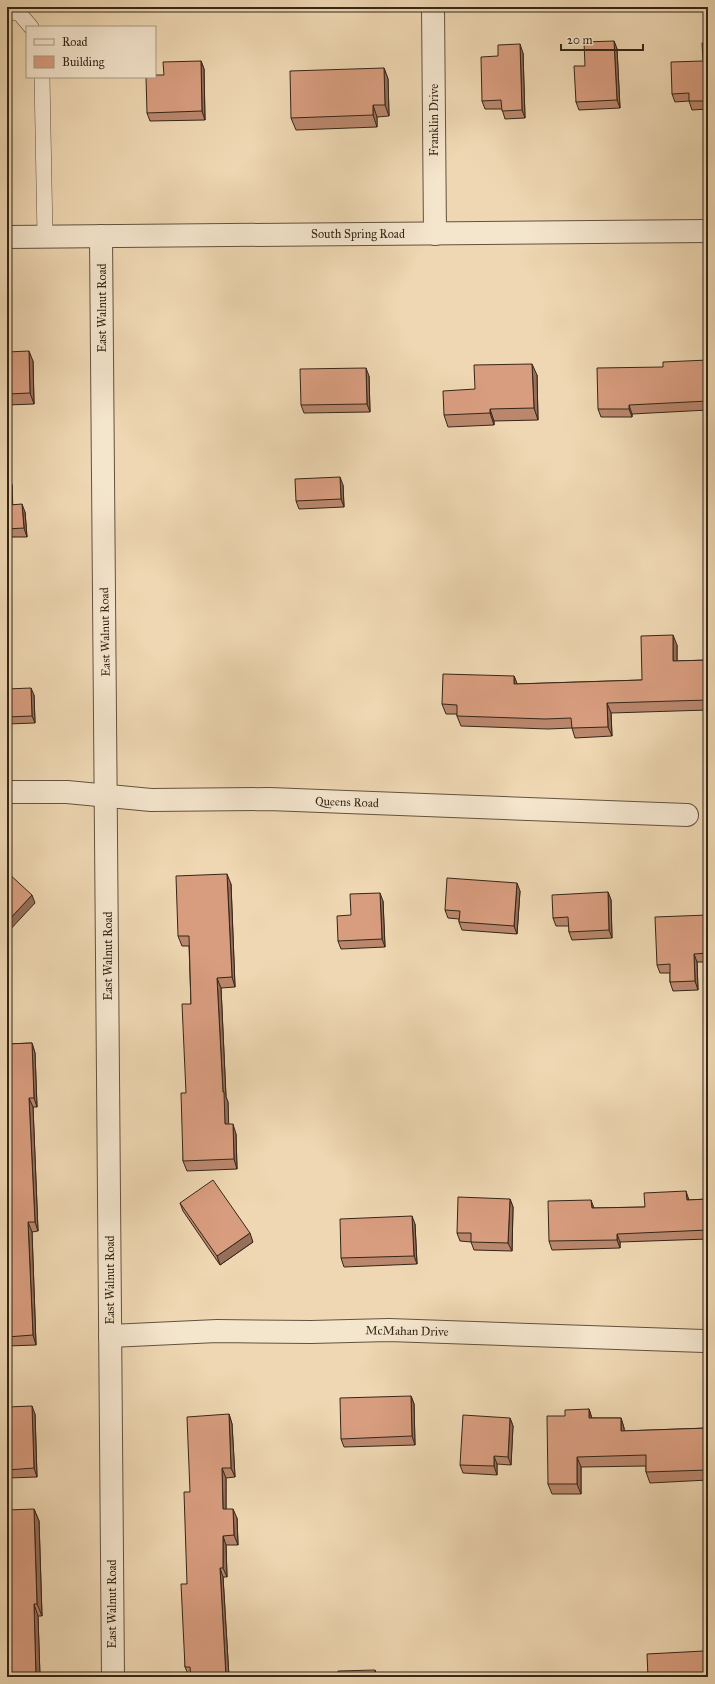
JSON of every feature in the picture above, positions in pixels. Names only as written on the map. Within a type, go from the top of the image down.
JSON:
[{"type":"street","name":"Franklin Drive","points":[[433,7],[435,234]]},
{"type":"street","name":"South Spring Road","points":[[7,237],[708,231]]},
{"type":"street","name":"East Walnut Road","points":[[101,236],[107,796],[113,1677]]},
{"type":"street","name":"Queens Road","points":[[7,792],[67,792],[151,800],[269,800],[687,815]]},
{"type":"street","name":"McMahan Drive","points":[[110,1336],[217,1331],[311,1332],[389,1330],[704,1341]]},
{"type":"lane","points":[[7,10],[20,14],[30,26]]},
{"type":"lane","points":[[42,78],[45,236]]},
{"type":"building","points":[[614,41],[617,100],[576,102],[574,66],[585,66],[584,42]]},
{"type":"building","points":[[702,43],[708,43],[708,101],[689,101],[689,93],[672,94],[671,62],[703,61]]},
{"type":"building","points":[[520,44],[522,110],[502,111],[501,100],[482,101],[481,57],[498,56],[498,45]]},
{"type":"building","points":[[201,61],[202,111],[147,113],[146,78],[156,78],[156,75],[164,75],[163,62]]},
{"type":"building","points":[[384,68],[385,105],[373,105],[373,115],[291,118],[290,71]]},
{"type":"building","points":[[29,351],[30,393],[7,394],[7,352]]},
{"type":"building","points":[[708,360],[708,401],[629,405],[629,409],[598,409],[597,368],[663,367],[663,362]]},
{"type":"building","points":[[532,364],[534,408],[490,409],[490,413],[444,415],[443,391],[475,389],[474,365]]},
{"type":"building","points":[[366,368],[367,404],[301,405],[300,369]]},
{"type":"building","points":[[7,477],[9,477],[10,505],[22,504],[24,528],[7,529]]},
{"type":"building","points":[[340,477],[341,499],[296,501],[295,479]]},
{"type":"building","points":[[673,635],[673,661],[708,660],[708,700],[607,703],[608,727],[572,728],[571,718],[545,719],[457,716],[457,705],[442,704],[443,674],[514,676],[514,684],[642,680],[641,636]]},
{"type":"building","points":[[31,688],[32,716],[7,717],[7,689]]},
{"type":"building","points":[[7,872],[32,895],[7,922]]},
{"type":"building","points":[[227,874],[232,977],[217,978],[225,1124],[233,1124],[234,1159],[183,1161],[181,1093],[186,1093],[182,1004],[191,1004],[189,936],[178,936],[176,876]]},
{"type":"building","points":[[447,878],[517,883],[514,926],[459,922],[460,911],[445,910]]},
{"type":"building","points":[[608,892],[609,930],[569,932],[568,917],[553,918],[552,895]]},
{"type":"building","points":[[380,893],[382,939],[338,941],[337,916],[351,915],[350,894]]},
{"type":"building","points":[[708,915],[708,953],[694,954],[695,981],[670,982],[670,964],[657,965],[655,917]]},
{"type":"building","points":[[32,1043],[34,1098],[29,1098],[35,1222],[28,1222],[33,1335],[7,1337],[7,1044]]},
{"type":"building","points":[[213,1180],[250,1233],[217,1256],[180,1203]]},
{"type":"building","points":[[686,1191],[687,1200],[708,1199],[708,1230],[617,1234],[617,1240],[549,1241],[548,1201],[591,1200],[592,1208],[645,1207],[644,1193]]},
{"type":"building","points":[[458,1197],[510,1199],[508,1243],[471,1242],[471,1233],[457,1233]]},
{"type":"building","points":[[412,1216],[414,1256],[341,1258],[340,1219]]},
{"type":"building","points":[[411,1396],[412,1436],[341,1439],[340,1398]]},
{"type":"building","points":[[32,1406],[34,1468],[7,1470],[7,1407]]},
{"type":"building","points":[[589,1409],[589,1418],[621,1418],[621,1431],[708,1428],[708,1470],[646,1472],[646,1455],[577,1457],[577,1484],[548,1484],[547,1416],[565,1416],[565,1410]]},
{"type":"building","points":[[229,1414],[231,1468],[222,1468],[223,1509],[233,1509],[234,1535],[223,1536],[223,1568],[220,1568],[226,1677],[191,1677],[190,1667],[185,1667],[181,1584],[187,1584],[184,1492],[190,1492],[187,1417]]},
{"type":"building","points":[[463,1415],[510,1418],[508,1457],[494,1456],[494,1466],[460,1465]]},
{"type":"building","points":[[34,1509],[37,1604],[34,1604],[36,1677],[7,1677],[7,1510]]},
{"type":"building","points":[[704,1651],[705,1664],[708,1664],[708,1677],[648,1677],[647,1654]]},
{"type":"building","points":[[375,1670],[375,1677],[338,1677],[338,1671]]}]
